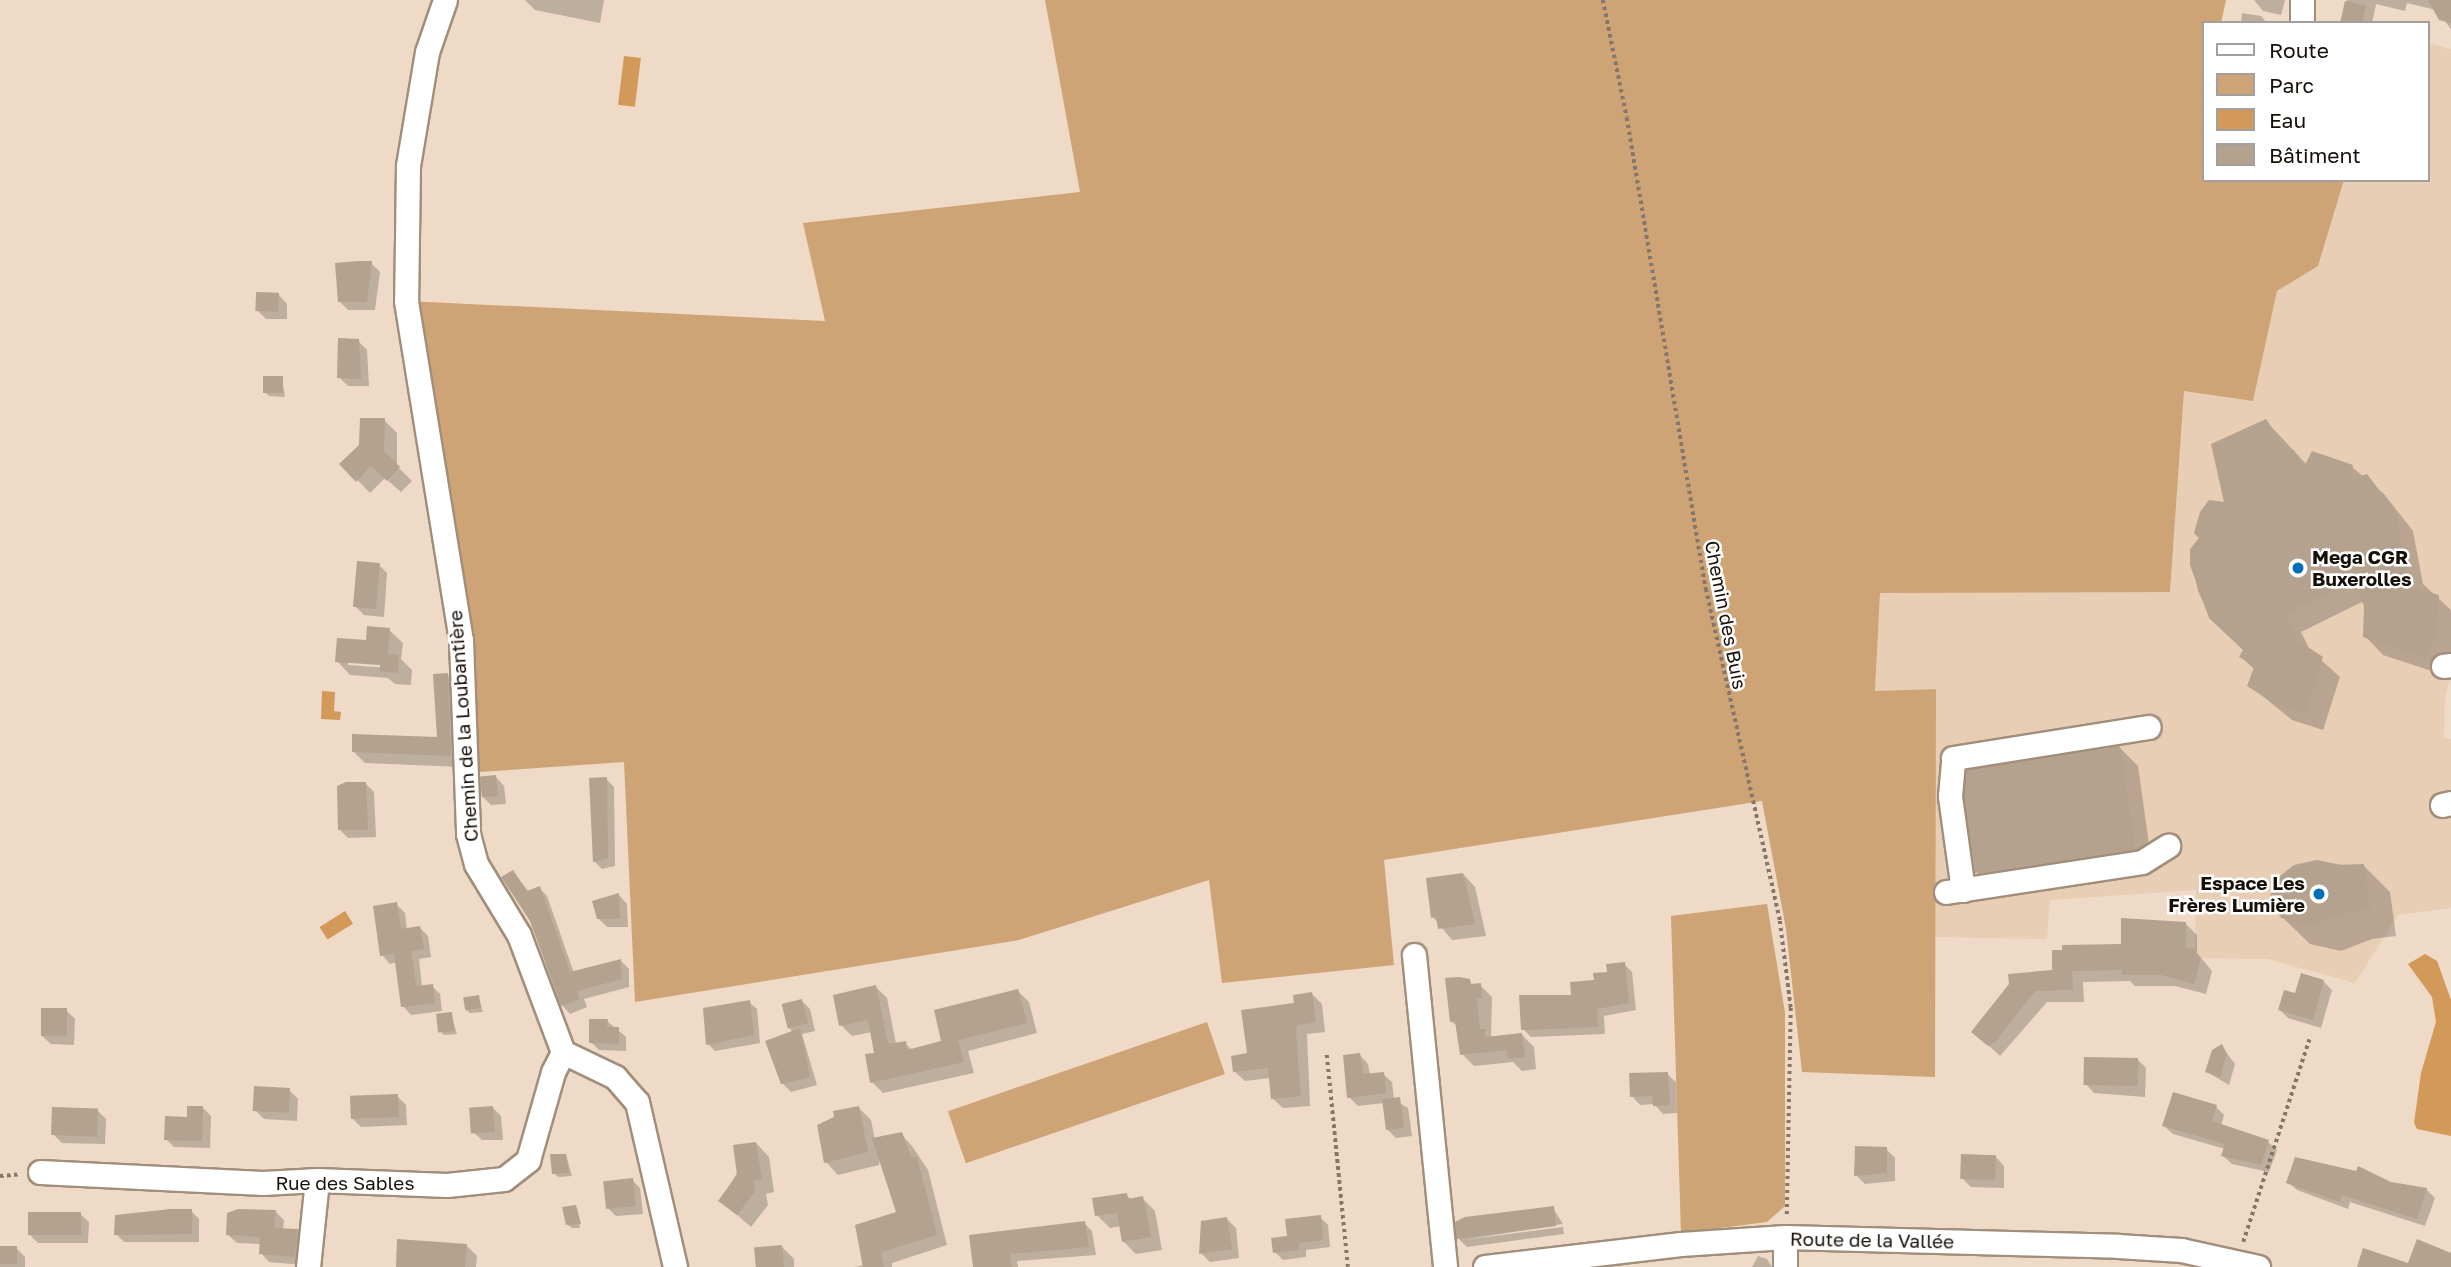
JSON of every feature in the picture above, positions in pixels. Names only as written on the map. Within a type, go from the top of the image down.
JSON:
[{"type":"street","name":"Chemin de la Loubantière","points":[[445,0],[427,52],[408,166],[406,301],[461,640],[471,850],[519,936],[563,1052]]},
{"type":"street","points":[[2302,0],[2302,21]]},
{"type":"street","points":[[2149,727],[1953,758],[1950,796],[1954,891],[2143,862],[2168,846]]},
{"type":"street","points":[[1414,955],[1445,1267]]},
{"type":"street","name":"Rue des Sables","points":[[40,1172],[263,1183],[317,1180],[447,1185],[505,1179],[528,1160],[553,1072],[563,1052]]},
{"type":"street","points":[[563,1052],[615,1077],[636,1102],[675,1267]]},
{"type":"street","points":[[308,1267],[317,1180]]},
{"type":"street","points":[[1785,1237],[1785,1267]]},
{"type":"street","name":"Route de la Vallée","points":[[1485,1267],[1681,1244],[1785,1237],[2118,1246],[2181,1250],[2247,1264]]},
{"type":"path","name":"Chemin des Buis","points":[[1603,0],[1628,118],[1706,589],[1780,921],[1791,1008],[1791,1161],[1785,1237]]},
{"type":"path","points":[[2247,1264],[2309,1040]]},
{"type":"path","points":[[1327,1055],[1348,1267]]},
{"type":"shaded area","points":[[2430,44],[2451,49],[2451,675],[2445,697],[2444,738],[2451,739],[2451,908],[2398,915],[2355,983],[2268,959],[2195,958],[2196,890],[2050,900],[2047,939],[1932,937],[1936,689],[1875,691],[1880,592],[2170,592],[2184,390],[2253,401],[2277,291],[2318,266],[2343,182],[2430,182]]},
{"type":"green space","points":[[1045,0],[2226,0],[2221,21],[2202,21],[2202,182],[2343,182],[2318,266],[2277,291],[2253,401],[2184,391],[2170,592],[1880,593],[1875,691],[1936,689],[1935,1077],[1802,1072],[1786,929],[1762,801],[1384,860],[1394,965],[1222,983],[1209,880],[1019,940],[635,1002],[624,762],[465,773],[461,640],[406,301],[825,321],[803,223],[1080,192]]},
{"type":"green space","points":[[1767,904],[1785,1013],[1785,1206],[1767,1222],[1681,1233],[1671,916]]},
{"type":"green space","points":[[1207,1022],[1225,1074],[966,1163],[948,1111]]},
{"type":"water","points":[[624,56],[641,58],[635,107],[618,105]]},
{"type":"water","points":[[322,691],[335,692],[334,711],[341,712],[340,720],[321,719]]},
{"type":"water","points":[[345,911],[353,924],[328,940],[320,927]]},
{"type":"water","points":[[2425,954],[2437,961],[2451,1000],[2451,1136],[2417,1129],[2414,1123],[2421,1073],[2436,1022],[2432,997],[2408,964]]},
{"type":"building","points":[[2428,0],[2451,0],[2451,23],[2439,20]]},
{"type":"building","points":[[2345,1],[2366,6],[2362,21],[2340,21]]},
{"type":"building","points":[[372,261],[367,302],[338,302],[335,263]]},
{"type":"building","points":[[256,292],[279,293],[278,312],[255,311]]},
{"type":"building","points":[[338,338],[359,339],[361,379],[337,378]]},
{"type":"building","points":[[263,376],[283,376],[283,393],[263,393]]},
{"type":"building","points":[[360,418],[385,418],[384,451],[400,467],[387,481],[371,466],[356,482],[339,464],[359,445]]},
{"type":"building","name":"Mega CGR Buxerolles","points":[[2266,419],[2287,451],[2294,450],[2303,469],[2312,451],[2353,465],[2352,479],[2367,474],[2395,511],[2407,571],[2414,573],[2412,588],[2439,595],[2436,630],[2426,658],[2363,637],[2364,606],[2352,581],[2284,614],[2297,640],[2323,657],[2305,713],[2272,702],[2247,686],[2255,665],[2239,657],[2243,650],[2209,618],[2190,565],[2190,549],[2199,538],[2194,533],[2200,512],[2209,500],[2224,502],[2211,444]]},
{"type":"building","points":[[357,561],[380,563],[376,609],[353,607]]},
{"type":"building","points":[[367,626],[390,628],[388,654],[399,655],[398,673],[380,671],[380,665],[335,662],[337,638],[366,640]]},
{"type":"building","points":[[448,673],[451,756],[352,752],[352,734],[437,737],[433,674]]},
{"type":"building","points":[[2120,746],[2135,849],[1975,873],[1964,796],[1966,770]]},
{"type":"building","points":[[496,775],[498,796],[482,797],[480,776]]},
{"type":"building","points":[[607,777],[608,858],[593,862],[589,778]]},
{"type":"building","points":[[346,782],[366,782],[368,830],[338,830],[337,786]]},
{"type":"building","name":"Espace Les Frères Lumière","points":[[2317,860],[2341,865],[2364,864],[2370,909],[2345,913],[2314,925],[2281,918],[2270,897],[2275,880],[2294,865]]},
{"type":"building","points":[[513,870],[527,891],[540,886],[570,972],[621,959],[622,979],[577,991],[580,999],[561,1006],[530,921],[501,877]]},
{"type":"building","points":[[1463,873],[1475,924],[1438,929],[1436,917],[1431,918],[1426,878]]},
{"type":"building","points":[[619,893],[620,919],[597,919],[592,901]]},
{"type":"building","points":[[397,902],[401,929],[420,926],[424,949],[411,951],[416,986],[433,984],[435,1003],[401,1007],[394,954],[380,956],[373,906]]},
{"type":"building","points":[[2121,918],[2186,922],[2186,948],[2195,949],[2195,958],[2201,957],[2194,984],[2161,975],[2122,975],[2122,970],[2072,971],[2073,990],[2035,991],[1995,1042],[1988,1046],[1971,1032],[2009,984],[2008,974],[2052,970],[2052,950],[2062,950],[2062,945],[2121,944]]},
{"type":"building","points":[[1625,962],[1629,1003],[1597,1009],[1598,1027],[1521,1030],[1519,995],[1571,995],[1570,982],[1594,980],[1593,973],[1607,972],[1606,964]]},
{"type":"building","points":[[2301,973],[2324,980],[2313,1020],[2278,1010],[2284,990],[2295,993]]},
{"type":"building","points":[[1445,978],[1470,979],[1471,984],[1481,983],[1482,998],[1477,999],[1480,1029],[1485,1029],[1485,1037],[1522,1033],[1525,1057],[1508,1059],[1507,1050],[1460,1055],[1455,1021],[1450,1022]]},
{"type":"building","points":[[876,985],[888,1044],[906,1041],[907,1050],[941,1041],[934,1010],[1018,989],[1027,1023],[958,1040],[964,1062],[870,1083],[865,1054],[874,1053],[868,1020],[839,1026],[833,995]]},
{"type":"building","points":[[1312,992],[1316,1022],[1297,1025],[1296,1032],[1301,1096],[1271,1099],[1268,1068],[1233,1072],[1231,1056],[1247,1053],[1241,1010],[1294,1003],[1293,995]]},
{"type":"building","points":[[479,995],[481,1008],[465,1010],[463,998]]},
{"type":"building","points":[[802,999],[808,1023],[788,1028],[782,1004]]},
{"type":"building","points":[[750,1000],[754,1035],[706,1045],[703,1008]]},
{"type":"building","points":[[41,1008],[67,1008],[67,1036],[41,1036]]},
{"type":"building","points":[[452,1012],[454,1031],[438,1033],[436,1014]]},
{"type":"building","points":[[589,1019],[608,1019],[607,1027],[619,1027],[619,1044],[589,1043]]},
{"type":"building","points":[[800,1028],[810,1077],[781,1084],[765,1041]]},
{"type":"building","points":[[2222,1044],[2227,1054],[2220,1077],[2205,1072],[2212,1050]]},
{"type":"building","points":[[1360,1053],[1363,1074],[1384,1072],[1386,1093],[1347,1098],[1343,1055]]},
{"type":"building","points":[[2084,1057],[2138,1058],[2138,1086],[2084,1085]]},
{"type":"building","points":[[1668,1072],[1670,1105],[1653,1106],[1652,1096],[1630,1097],[1629,1073]]},
{"type":"building","points":[[254,1086],[290,1088],[289,1113],[253,1111]]},
{"type":"building","points":[[2173,1092],[2217,1105],[2212,1121],[2269,1140],[2261,1165],[2221,1156],[2225,1144],[2162,1126]]},
{"type":"building","points":[[398,1094],[399,1117],[351,1119],[350,1096]]},
{"type":"building","points":[[1400,1097],[1404,1128],[1386,1130],[1382,1099]]},
{"type":"building","points":[[187,1106],[203,1106],[202,1141],[164,1140],[165,1116],[187,1117]]},
{"type":"building","points":[[493,1106],[495,1132],[471,1134],[469,1108]]},
{"type":"building","points":[[859,1106],[868,1152],[824,1163],[817,1125],[834,1117],[833,1111]]},
{"type":"building","points":[[52,1107],[98,1109],[97,1137],[51,1135]]},
{"type":"building","points":[[902,1132],[911,1158],[917,1157],[937,1235],[881,1252],[884,1267],[863,1267],[855,1225],[896,1212],[872,1138]]},
{"type":"building","points":[[756,1142],[762,1179],[754,1180],[755,1191],[737,1215],[718,1201],[737,1175],[733,1145]]},
{"type":"building","points":[[1855,1146],[1887,1147],[1887,1173],[1854,1176]]},
{"type":"building","points":[[550,1154],[566,1154],[569,1173],[552,1174]]},
{"type":"building","points":[[1961,1154],[1996,1155],[1995,1180],[1960,1179]]},
{"type":"building","points":[[2295,1157],[2356,1171],[2358,1166],[2391,1182],[2427,1188],[2417,1219],[2342,1195],[2340,1202],[2286,1183]]},
{"type":"building","points":[[633,1178],[636,1206],[606,1209],[603,1181]]},
{"type":"building","points":[[1127,1193],[1128,1199],[1143,1196],[1151,1237],[1122,1242],[1117,1213],[1095,1216],[1092,1198]]},
{"type":"building","points":[[576,1205],[581,1224],[566,1225],[562,1207]]},
{"type":"building","points":[[1554,1206],[1556,1226],[1456,1239],[1455,1222],[1465,1217]]},
{"type":"building","points":[[192,1209],[192,1234],[114,1235],[115,1215]]},
{"type":"building","points":[[238,1209],[276,1210],[274,1228],[298,1229],[295,1257],[259,1254],[260,1237],[226,1235],[227,1213]]},
{"type":"building","points":[[28,1212],[81,1212],[81,1235],[28,1235]]},
{"type":"building","points":[[1321,1215],[1323,1240],[1299,1243],[1299,1250],[1273,1253],[1271,1238],[1287,1236],[1285,1219]]},
{"type":"building","points":[[1227,1217],[1232,1249],[1199,1254],[1201,1221]]},
{"type":"building","points":[[1085,1221],[1089,1247],[1010,1254],[1012,1267],[973,1267],[969,1235]]},
{"type":"building","points":[[397,1239],[467,1244],[465,1267],[396,1267]]},
{"type":"building","points":[[2417,1239],[2451,1253],[2451,1267],[2357,1267],[2363,1248],[2408,1263]]},
{"type":"building","points":[[782,1245],[784,1267],[756,1267],[754,1247]]},
{"type":"building","points":[[0,1246],[17,1246],[17,1264],[0,1264]]},
{"type":"place","name":"Mega CGR Buxerolles","points":[[2298,568]]},
{"type":"place","name":"Espace Les Frères Lumière","points":[[2319,894]]}]
